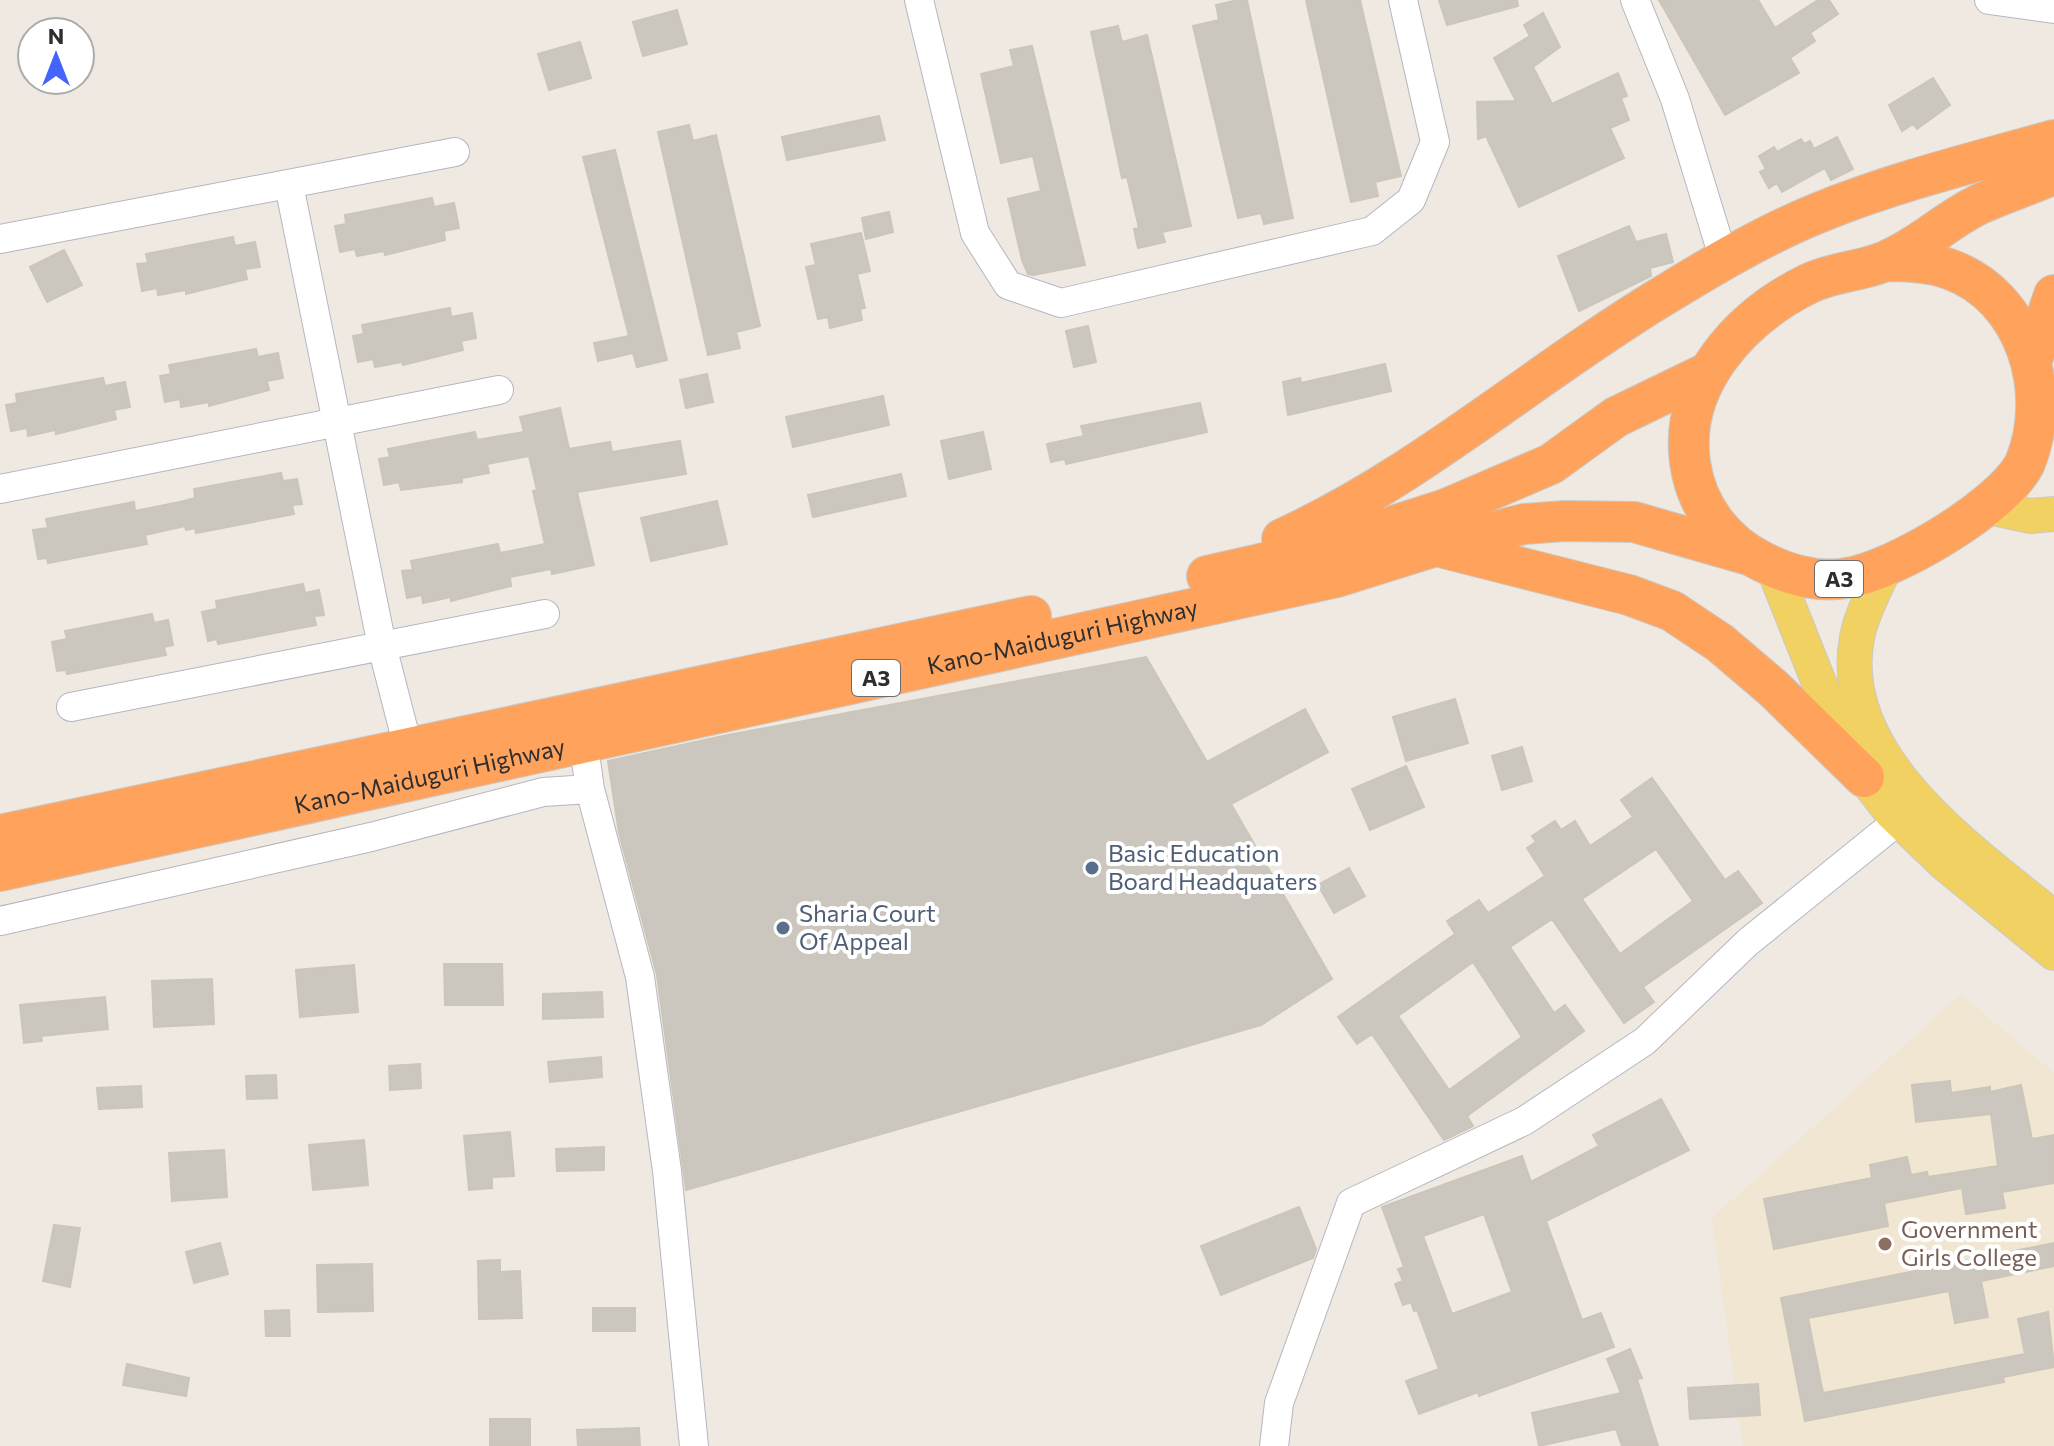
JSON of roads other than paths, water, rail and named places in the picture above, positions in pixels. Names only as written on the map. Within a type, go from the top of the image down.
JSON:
[{"type":"highway","name":"A3","points":[[1195,579],[1341,512],[1660,298],[1724,260],[1817,214],[1906,182],[2054,140]]},
{"type":"highway","name":"A3","points":[[1888,261],[1979,205],[2054,174]]},
{"type":"highway","name":"A3","points":[[2042,377],[2011,316],[1978,283],[1950,269],[1920,261],[1888,261],[1847,269],[1821,278],[1772,305],[1741,331],[1707,373],[1696,393],[1689,425],[1691,475],[1712,521],[1761,561],[1818,579],[1848,578],[1886,564],[1988,507],[2008,488],[2029,452],[2039,412],[2054,295]]},
{"type":"highway","name":"Kano-Maiduguri Highway","points":[[0,835],[1308,553],[1446,509],[1551,464],[1616,417],[1707,373]]},
{"type":"highway","name":"Kano-Maiduguri Highway","points":[[0,871],[583,740],[1337,577],[1436,546],[1524,524],[1634,522],[1761,561]]},
{"type":"highway","points":[[1436,546],[1629,595],[1672,611],[1720,643],[1774,689],[1864,777]]},
{"type":"main road","points":[[1988,507],[2030,516],[2054,514]]},
{"type":"main road","points":[[1761,561],[1864,777],[1899,820],[1986,901],[2054,953]]},
{"type":"main road","points":[[1886,564],[1857,636],[1858,704],[1869,732],[1920,802],[2054,918]]},
{"type":"street","points":[[919,0],[975,233],[1008,285],[1061,303],[1372,231],[1411,200],[1435,142],[1403,0]]},
{"type":"street","points":[[1635,0],[1675,99],[1724,260]]},
{"type":"street","points":[[1989,0],[2054,9]]},
{"type":"street","points":[[0,239],[455,152]]},
{"type":"street","points":[[289,185],[382,646],[408,747]]},
{"type":"street","points":[[0,489],[499,390]]},
{"type":"street","points":[[71,707],[545,614]]},
{"type":"street","points":[[583,740],[590,789],[640,977],[667,1171],[694,1446]]},
{"type":"street","points":[[0,921],[371,837],[543,792],[590,789]]},
{"type":"street","points":[[1274,1446],[1279,1403],[1351,1203],[1524,1121],[1645,1041],[1748,942],[1899,820]]},
{"type":"place","name":"Basic Education Board Headquaters","points":[[1092,868]]},
{"type":"place","name":"Sharia Court Of Appeal","points":[[783,928]]},
{"type":"place","name":"Government Girls College","points":[[1885,1244]]}]
